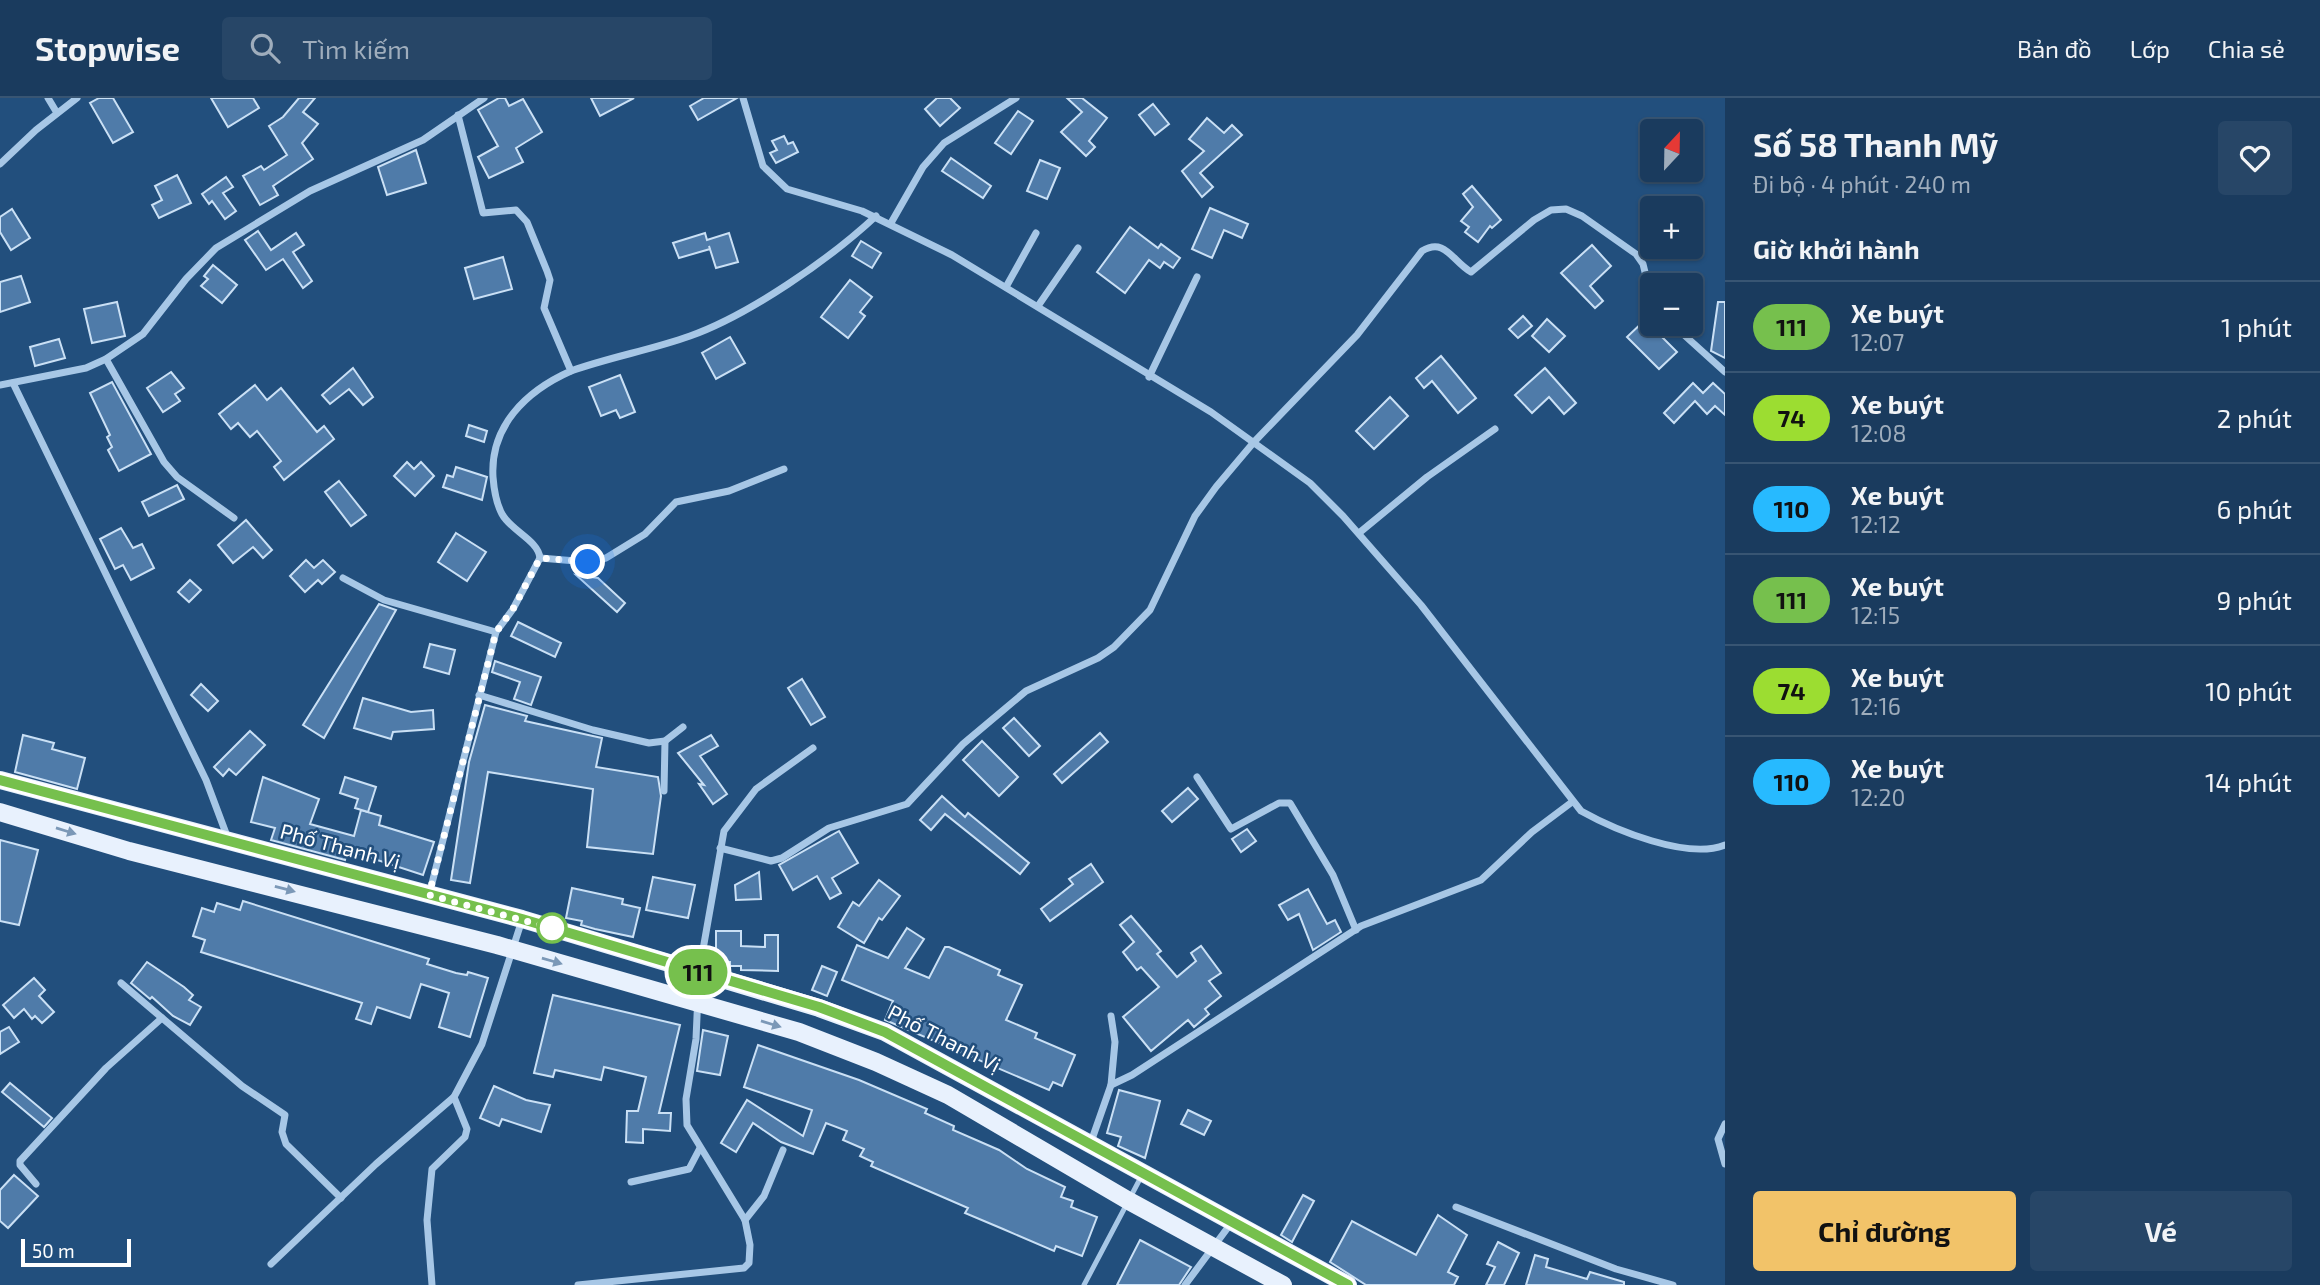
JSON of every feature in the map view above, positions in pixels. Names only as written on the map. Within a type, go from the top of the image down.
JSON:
[{"type":"main road","name":"Phố Thanh Vị","points":[[0,780],[522,919],[819,1007],[885,1032],[1091,1142],[1142,1174],[1348,1285]]},
{"type":"main road","points":[[0,812],[129,851],[513,950],[799,1032],[876,1062],[948,1095],[1283,1285]]},
{"type":"street","points":[[48,98],[57,113]]},
{"type":"street","points":[[0,164],[77,98]]},
{"type":"street","points":[[0,385],[86,368],[106,359],[142,334],[186,279],[216,248],[310,191],[423,139],[484,98]]},
{"type":"street","points":[[743,98],[756,150],[763,166],[787,189],[876,216],[1006,287],[1254,442],[1310,483],[1359,533],[1421,605],[1572,802],[1600,822],[1666,844],[1703,851],[1725,845]]},
{"type":"street","points":[[891,223],[923,167],[944,143],[1016,98]]},
{"type":"street","points":[[458,115],[483,213],[516,210],[527,222],[550,280],[544,308],[571,371]]},
{"type":"street","points":[[720,848],[771,861],[782,858],[829,828],[907,804],[963,744],[1026,691],[1098,658],[1137,626],[1160,592],[1195,516],[1254,442],[1336,358],[1422,251],[1431,245],[1444,247],[1471,272],[1534,220],[1551,210],[1566,209],[1582,216],[1636,254],[1645,273]]},
{"type":"street","points":[[429,895],[496,632],[513,609],[540,558],[538,549],[503,516],[495,491],[493,456],[499,435],[514,411],[558,377],[571,371],[610,357],[689,337],[739,315],[857,233],[876,216]]},
{"type":"street","points":[[1006,287],[1036,233]]},
{"type":"street","points":[[1038,306],[1077,248]]},
{"type":"street","points":[[1149,377],[1198,277]]},
{"type":"street","points":[[1685,336],[1725,372]]},
{"type":"street","points":[[106,359],[164,462],[177,477],[234,518]]},
{"type":"street","points":[[13,383],[206,780],[221,827],[229,840]]},
{"type":"street","points":[[1359,533],[1427,477],[1495,429]]},
{"type":"street","points":[[540,558],[588,562],[606,558],[645,534],[676,502],[729,491],[784,469]]},
{"type":"street","points":[[343,578],[384,600],[496,632]]},
{"type":"street","points":[[479,695],[593,730],[649,743],[665,741],[683,727]]},
{"type":"street","points":[[664,792],[665,741]]},
{"type":"street","points":[[578,1285],[744,1268],[749,1263],[750,1245],[745,1220],[687,1125],[686,1099],[696,1039],[699,972],[720,848],[731,818],[756,789],[813,748]]},
{"type":"street","points":[[1197,777],[1231,829],[1279,803],[1290,803],[1333,875],[1356,930]]},
{"type":"street","points":[[1111,1085],[1132,1076],[1356,930],[1380,917],[1473,885],[1553,814],[1572,802]]},
{"type":"street","points":[[271,1264],[454,1097],[482,1044],[522,919]]},
{"type":"street","points":[[121,983],[242,1086],[279,1109],[285,1115],[282,1132],[286,1144],[341,1198]]},
{"type":"street","points":[[1091,1142],[1111,1085],[1115,1042],[1111,1016]]},
{"type":"street","points":[[36,1184],[20,1165],[20,1161],[106,1068],[162,1018]]},
{"type":"street","points":[[432,1285],[427,1220],[432,1169],[465,1137],[467,1129],[454,1097]]},
{"type":"street","points":[[1725,1125],[1718,1139],[1725,1164]]},
{"type":"street","points":[[631,1182],[689,1170],[700,1148]]},
{"type":"street","points":[[745,1220],[764,1196],[783,1150]]},
{"type":"street","points":[[1456,1206],[1616,1269],[1673,1285]]},
{"type":"street","points":[[1185,1285],[1232,1221]]},
{"type":"lane","points":[[1084,1285],[1142,1174]]},
{"type":"building","points":[[99,98],[113,98],[133,132],[113,143],[90,103]]},
{"type":"building","points":[[211,98],[253,98],[259,108],[228,127]]},
{"type":"building","points":[[299,98],[315,98],[303,112],[318,124],[302,143],[313,159],[273,186],[278,195],[260,205],[243,176],[261,166],[264,170],[287,155],[269,126],[283,117]]},
{"type":"building","points":[[499,98],[505,98],[509,106],[523,99],[542,132],[516,148],[523,162],[489,178],[478,157],[498,146],[478,110]]},
{"type":"building","points":[[591,98],[634,98],[600,116]]},
{"type":"building","points":[[704,98],[737,98],[698,120],[690,106]]},
{"type":"building","points":[[937,98],[950,98],[960,108],[940,126],[925,109]]},
{"type":"building","points":[[1067,98],[1082,98],[1107,118],[1089,141],[1095,147],[1086,156],[1061,132],[1082,112]]},
{"type":"building","points":[[1153,104],[1169,124],[1155,135],[1139,115]]},
{"type":"building","points":[[1018,111],[1033,121],[1011,154],[995,143]]},
{"type":"building","points":[[1207,118],[1224,133],[1232,125],[1242,135],[1200,173],[1213,187],[1202,197],[1182,171],[1204,151],[1189,139]]},
{"type":"building","points":[[784,136],[788,144],[793,142],[798,152],[776,163],[770,153],[777,150],[772,141]]},
{"type":"building","points":[[416,150],[426,183],[387,195],[378,167]]},
{"type":"building","points":[[951,158],[991,186],[983,198],[942,171]]},
{"type":"building","points":[[1040,160],[1060,168],[1047,199],[1027,191]]},
{"type":"building","points":[[177,175],[191,203],[159,218],[152,205],[162,200],[155,186]]},
{"type":"building","points":[[226,177],[233,187],[223,193],[236,211],[225,219],[212,201],[209,204],[202,194]]},
{"type":"building","points":[[1472,186],[1501,220],[1492,228],[1490,226],[1478,242],[1465,232],[1469,227],[1461,221],[1473,207],[1463,194]]},
{"type":"building","points":[[1210,208],[1248,224],[1242,238],[1224,230],[1212,258],[1192,249]]},
{"type":"building","points":[[12,209],[30,238],[11,250],[0,232],[0,217]]},
{"type":"building","points":[[1130,227],[1158,248],[1161,244],[1180,258],[1173,268],[1164,262],[1160,268],[1149,260],[1125,293],[1097,272]]},
{"type":"building","points":[[258,231],[271,250],[296,233],[304,245],[293,252],[312,281],[303,288],[283,259],[266,270],[245,240]]},
{"type":"building","points":[[705,233],[707,240],[729,233],[738,262],[716,268],[710,249],[679,258],[673,243]]},
{"type":"building","points":[[861,241],[881,253],[872,268],[852,256]]},
{"type":"building","points":[[1592,245],[1611,266],[1590,286],[1603,301],[1595,308],[1561,273]]},
{"type":"building","points":[[503,257],[512,289],[474,299],[465,268]]},
{"type":"building","points":[[213,265],[237,285],[222,303],[201,286],[208,279],[204,276]]},
{"type":"building","points":[[21,276],[30,302],[0,312],[0,282]]},
{"type":"building","points":[[850,280],[872,297],[860,312],[865,316],[848,338],[821,317]]},
{"type":"building","points":[[117,302],[125,336],[92,343],[84,309]]},
{"type":"building","points":[[1718,302],[1725,302],[1725,358],[1711,351]]},
{"type":"building","points":[[1523,316],[1532,326],[1518,338],[1509,329]]},
{"type":"building","points":[[1547,319],[1565,336],[1549,352],[1532,336]]},
{"type":"building","points":[[1640,325],[1640,336],[1661,336],[1677,352],[1659,369],[1627,337]]},
{"type":"building","points":[[730,337],[745,363],[716,379],[702,353]]},
{"type":"building","points":[[59,339],[65,358],[35,366],[30,347]]},
{"type":"building","points":[[1441,356],[1476,398],[1458,413],[1432,381],[1424,388],[1416,378]]},
{"type":"building","points":[[353,368],[373,397],[363,405],[349,389],[330,404],[322,395]]},
{"type":"building","points":[[1545,368],[1576,403],[1564,414],[1549,397],[1532,413],[1515,395]]},
{"type":"building","points":[[171,372],[184,388],[175,394],[180,401],[163,412],[147,388]]},
{"type":"building","points":[[620,375],[635,412],[620,418],[616,410],[601,416],[589,387]]},
{"type":"building","points":[[112,382],[151,454],[119,471],[108,450],[112,447],[107,437],[110,435],[90,393]]},
{"type":"building","points":[[1693,383],[1703,393],[1713,383],[1725,394],[1725,415],[1715,406],[1707,414],[1695,401],[1674,423],[1664,413]]},
{"type":"building","points":[[255,385],[267,400],[281,388],[317,432],[324,426],[334,439],[284,480],[274,467],[281,461],[257,431],[250,437],[238,423],[231,429],[219,414]]},
{"type":"building","points":[[1390,397],[1408,416],[1374,449],[1356,431]]},
{"type":"building","points":[[469,425],[487,431],[484,442],[466,436]]},
{"type":"building","points":[[407,462],[414,469],[421,462],[434,476],[415,496],[394,476]]},
{"type":"building","points":[[456,467],[487,477],[482,500],[443,487],[447,475],[453,477]]},
{"type":"building","points":[[339,481],[366,515],[351,526],[325,492]]},
{"type":"building","points":[[177,485],[184,499],[149,516],[142,502]]},
{"type":"building","points":[[246,520],[272,550],[263,558],[253,547],[233,563],[218,545]]},
{"type":"building","points":[[121,528],[133,548],[142,544],[154,568],[131,580],[123,565],[115,569],[100,539]]},
{"type":"building","points":[[456,533],[486,552],[467,581],[438,562]]},
{"type":"building","points":[[306,560],[314,568],[323,560],[335,572],[322,584],[318,580],[305,592],[290,576]]},
{"type":"building","points":[[576,575],[598,578],[625,603],[617,612]]},
{"type":"building","points":[[190,580],[201,590],[189,602],[178,592]]},
{"type":"building","points":[[379,604],[396,610],[324,738],[303,725]]},
{"type":"building","points":[[518,622],[561,643],[555,657],[511,636]]},
{"type":"building","points":[[430,644],[455,650],[449,674],[424,667]]},
{"type":"building","points":[[495,661],[541,677],[531,705],[514,699],[520,682],[492,672]]},
{"type":"building","points":[[802,679],[825,717],[811,725],[788,688]]},
{"type":"building","points":[[201,684],[218,701],[208,711],[191,695]]},
{"type":"building","points":[[363,698],[411,712],[433,710],[434,729],[393,732],[391,739],[354,728]]},
{"type":"building","points":[[485,705],[527,716],[525,721],[602,738],[596,767],[658,777],[661,796],[653,854],[587,847],[593,789],[488,772],[470,883],[451,880],[469,762]]},
{"type":"building","points":[[1014,718],[1040,746],[1029,756],[1003,728]]},
{"type":"building","points":[[250,731],[265,745],[236,775],[229,769],[223,776],[214,767]]},
{"type":"building","points":[[1100,733],[1108,742],[1062,783],[1054,774]]},
{"type":"building","points":[[23,735],[54,743],[52,749],[85,758],[77,789],[15,772]]},
{"type":"building","points":[[711,735],[718,746],[700,756],[727,794],[713,804],[699,784],[704,785],[678,753]]},
{"type":"building","points":[[982,741],[1018,777],[999,796],[963,760]]},
{"type":"building","points":[[263,777],[319,799],[310,824],[354,836],[361,810],[381,816],[379,825],[434,842],[423,875],[347,850],[345,860],[271,840],[275,828],[251,822]]},
{"type":"building","points":[[345,777],[376,787],[368,812],[355,808],[358,799],[340,793]]},
{"type":"building","points":[[1188,788],[1198,799],[1172,822],[1162,811]]},
{"type":"building","points":[[942,796],[965,817],[968,813],[1029,863],[1020,874],[945,814],[931,830],[920,820]]},
{"type":"building","points":[[1247,829],[1256,841],[1241,852],[1232,839]]},
{"type":"building","points":[[839,831],[858,863],[832,878],[841,893],[830,899],[817,876],[793,890],[779,865]]},
{"type":"building","points":[[0,840],[38,850],[19,925],[0,921]]},
{"type":"building","points":[[1091,864],[1103,882],[1050,921],[1041,909],[1073,884],[1069,879]]},
{"type":"building","points":[[759,872],[761,899],[736,900],[735,885]]},
{"type":"building","points":[[653,877],[695,885],[688,918],[646,910]]},
{"type":"building","points":[[879,880],[900,896],[882,920],[879,918],[864,943],[838,927],[853,902],[859,906]]},
{"type":"building","points":[[572,888],[623,899],[622,904],[640,908],[633,937],[595,929],[581,925],[582,921],[566,918]]},
{"type":"building","points":[[1308,889],[1327,924],[1335,920],[1341,932],[1313,950],[1299,914],[1288,920],[1279,905]]},
{"type":"building","points":[[243,901],[429,959],[427,964],[456,973],[467,975],[468,972],[488,978],[470,1037],[439,1027],[449,993],[421,984],[410,1018],[377,1007],[371,1024],[356,1019],[362,1003],[201,952],[205,940],[193,936],[202,908],[214,912],[217,903],[240,910]]},
{"type":"building","points":[[1131,916],[1161,951],[1157,954],[1177,977],[1196,961],[1191,953],[1201,946],[1221,973],[1209,981],[1221,996],[1205,1009],[1209,1014],[1194,1027],[1188,1020],[1151,1051],[1123,1017],[1159,987],[1141,967],[1137,970],[1123,952],[1134,942],[1120,925]]},
{"type":"building","points":[[907,928],[924,939],[905,968],[929,978],[945,947],[949,947],[1000,970],[998,975],[1022,985],[1006,1020],[1037,1033],[1035,1038],[1075,1055],[1062,1086],[1053,1082],[1049,1090],[885,1020],[893,1001],[842,980],[857,945],[888,958]]},
{"type":"building","points":[[716,931],[741,931],[741,946],[765,947],[765,935],[778,935],[778,971],[741,970],[741,966],[730,966],[730,962],[716,962]]},
{"type":"building","points":[[147,962],[193,995],[189,1000],[201,1007],[190,1025],[173,1016],[131,983]]},
{"type":"building","points":[[822,966],[837,972],[827,996],[812,990]]},
{"type":"building","points":[[34,978],[45,990],[39,996],[54,1012],[42,1023],[35,1016],[32,1019],[24,1009],[14,1018],[3,1005]]},
{"type":"building","points":[[553,995],[680,1025],[659,1113],[671,1113],[670,1131],[643,1129],[643,1143],[626,1142],[627,1111],[638,1111],[646,1077],[604,1067],[601,1080],[555,1070],[553,1077],[534,1073]]},
{"type":"building","points":[[9,1027],[19,1042],[0,1054],[0,1032]]},
{"type":"building","points":[[703,1030],[728,1036],[720,1075],[697,1071]]},
{"type":"building","points":[[758,1045],[859,1080],[927,1109],[925,1113],[954,1126],[953,1130],[999,1150],[1027,1169],[1065,1187],[1061,1197],[1073,1201],[1071,1207],[1097,1217],[1082,1256],[1056,1246],[1054,1251],[965,1213],[968,1208],[871,1166],[873,1162],[860,1156],[864,1149],[843,1140],[847,1131],[826,1123],[813,1154],[781,1142],[753,1123],[736,1152],[721,1143],[747,1100],[803,1136],[812,1110],[744,1087]]},
{"type":"building","points":[[10,1083],[52,1118],[44,1127],[2,1092]]},
{"type":"building","points":[[494,1086],[526,1100],[550,1105],[541,1132],[502,1119],[499,1126],[480,1118]]},
{"type":"building","points":[[1119,1090],[1160,1101],[1145,1158],[1118,1146],[1121,1137],[1107,1133]]},
{"type":"building","points":[[1188,1110],[1211,1121],[1204,1135],[1181,1124]]},
{"type":"building","points":[[14,1175],[38,1196],[8,1228],[0,1221],[0,1190]]},
{"type":"building","points":[[1303,1195],[1314,1201],[1292,1242],[1281,1235]]},
{"type":"building","points":[[1438,1215],[1467,1235],[1448,1272],[1458,1277],[1454,1285],[1366,1285],[1330,1262],[1352,1221],[1416,1255]]},
{"type":"building","points":[[1140,1240],[1191,1267],[1179,1285],[1117,1285]]},
{"type":"building","points":[[1498,1242],[1519,1253],[1504,1285],[1486,1285],[1495,1267],[1487,1264]]},
{"type":"building","points":[[1535,1255],[1548,1259],[1546,1267],[1587,1279],[1590,1272],[1624,1282],[1624,1285],[1526,1285]]},
{"type":"bus line","name":"111","points":[[0,780],[522,919],[819,1007],[885,1032],[1091,1142],[1142,1174],[1348,1285]]},
{"type":"route","points":[[552,928],[429,895],[496,632],[513,609],[540,558],[588,562]]}]
